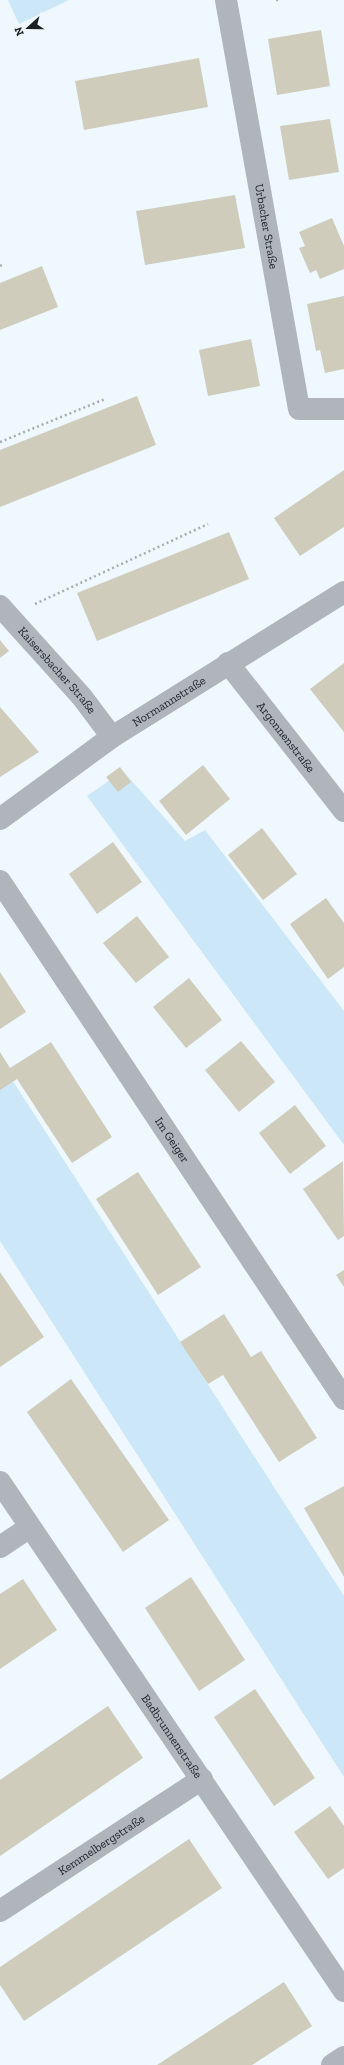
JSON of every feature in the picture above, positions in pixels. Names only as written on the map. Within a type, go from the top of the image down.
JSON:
[{"type":"street","name":"Urbacher Straße","points":[[226,0],[299,409],[344,408]]},
{"type":"street","name":"Normannstraße","points":[[0,819],[112,737],[228,663],[344,592]]},
{"type":"street","name":"Kaisersbacher Straße","points":[[4,611],[82,697],[112,737]]},
{"type":"street","name":"Argonnenstraße","points":[[228,663],[344,811]]},
{"type":"street","name":"Im Geiger","points":[[0,881],[344,1399]]},
{"type":"street","name":"Badbrunnenstraße","points":[[0,1482],[344,1991]]},
{"type":"street","points":[[0,1547],[30,1527]]},
{"type":"street","name":"Kemmelbergstraße","points":[[0,1910],[202,1779]]},
{"type":"street","points":[[332,2065],[344,2057]]},
{"type":"path","points":[[0,442],[105,399]]},
{"type":"path","points":[[4,611],[208,524]]},
{"type":"shaded area","points":[[8,0],[69,0],[19,24]]},
{"type":"shaded area","points":[[123,771],[185,841],[205,830],[344,1011],[344,1145],[87,796]]},
{"type":"shaded area","points":[[0,1061],[344,1596],[344,1777],[0,1241]]},
{"type":"building","points":[[321,30],[330,86],[277,95],[268,39]]},
{"type":"building","points":[[199,58],[208,107],[84,130],[75,81]]},
{"type":"building","points":[[330,119],[339,172],[289,180],[280,126]]},
{"type":"building","points":[[235,195],[245,248],[145,265],[136,211]]},
{"type":"building","points":[[332,218],[344,246],[344,269],[320,279],[316,270],[310,273],[299,248],[305,246],[299,232]]},
{"type":"building","points":[[42,266],[58,307],[0,330],[0,283]]},
{"type":"building","points":[[344,296],[344,369],[325,373],[320,350],[316,351],[307,304]]},
{"type":"building","points":[[251,339],[260,386],[208,396],[199,350]]},
{"type":"building","points":[[137,396],[156,445],[0,507],[0,450]]},
{"type":"building","points":[[344,470],[344,527],[300,556],[274,518]]},
{"type":"building","points":[[229,532],[249,579],[97,641],[77,593]]},
{"type":"building","points":[[0,640],[9,651],[0,658]]},
{"type":"building","points":[[344,663],[344,732],[310,689]]},
{"type":"building","points":[[0,707],[39,752],[0,777]]},
{"type":"building","points":[[203,765],[230,799],[186,835],[159,801]]},
{"type":"building","points":[[120,767],[131,782],[118,792],[106,777]]},
{"type":"building","points":[[262,828],[297,874],[263,900],[228,855]]},
{"type":"building","points":[[113,842],[142,882],[97,914],[69,874]]},
{"type":"building","points":[[326,898],[344,923],[344,967],[328,979],[290,924]]},
{"type":"building","points":[[137,916],[169,957],[136,983],[103,943]]},
{"type":"building","points":[[0,972],[26,1012],[0,1029]]},
{"type":"building","points":[[189,978],[222,1020],[186,1048],[153,1007]]},
{"type":"building","points":[[241,1041],[275,1082],[239,1112],[205,1070]]},
{"type":"building","points":[[51,1042],[112,1137],[72,1163],[17,1079],[0,1090],[0,1052],[10,1068]]},
{"type":"building","points":[[295,1105],[326,1146],[290,1174],[259,1133]]},
{"type":"building","points":[[343,1161],[344,1236],[338,1240],[303,1189]]},
{"type":"building","points":[[138,1172],[201,1267],[158,1295],[96,1199]]},
{"type":"building","points":[[344,1270],[344,1287],[336,1275]]},
{"type":"building","points":[[0,1272],[44,1337],[0,1367]]},
{"type":"building","points":[[224,1314],[251,1357],[261,1351],[317,1438],[279,1462],[223,1375],[208,1384],[180,1342]]},
{"type":"building","points":[[71,1379],[169,1520],[123,1552],[27,1412]]},
{"type":"building","points":[[344,1486],[344,1577],[304,1508]]},
{"type":"building","points":[[191,1577],[245,1660],[199,1691],[145,1608]]},
{"type":"building","points":[[23,1579],[57,1630],[0,1669],[0,1594]]},
{"type":"building","points":[[255,1689],[315,1778],[274,1806],[214,1717]]},
{"type":"building","points":[[108,1706],[143,1758],[0,1856],[0,1780]]},
{"type":"building","points":[[330,1806],[344,1826],[344,1868],[328,1879],[294,1832]]},
{"type":"building","points":[[189,1839],[222,1888],[24,2021],[0,1985],[0,1967]]},
{"type":"building","points":[[284,1982],[312,2026],[252,2065],[157,2065]]}]
